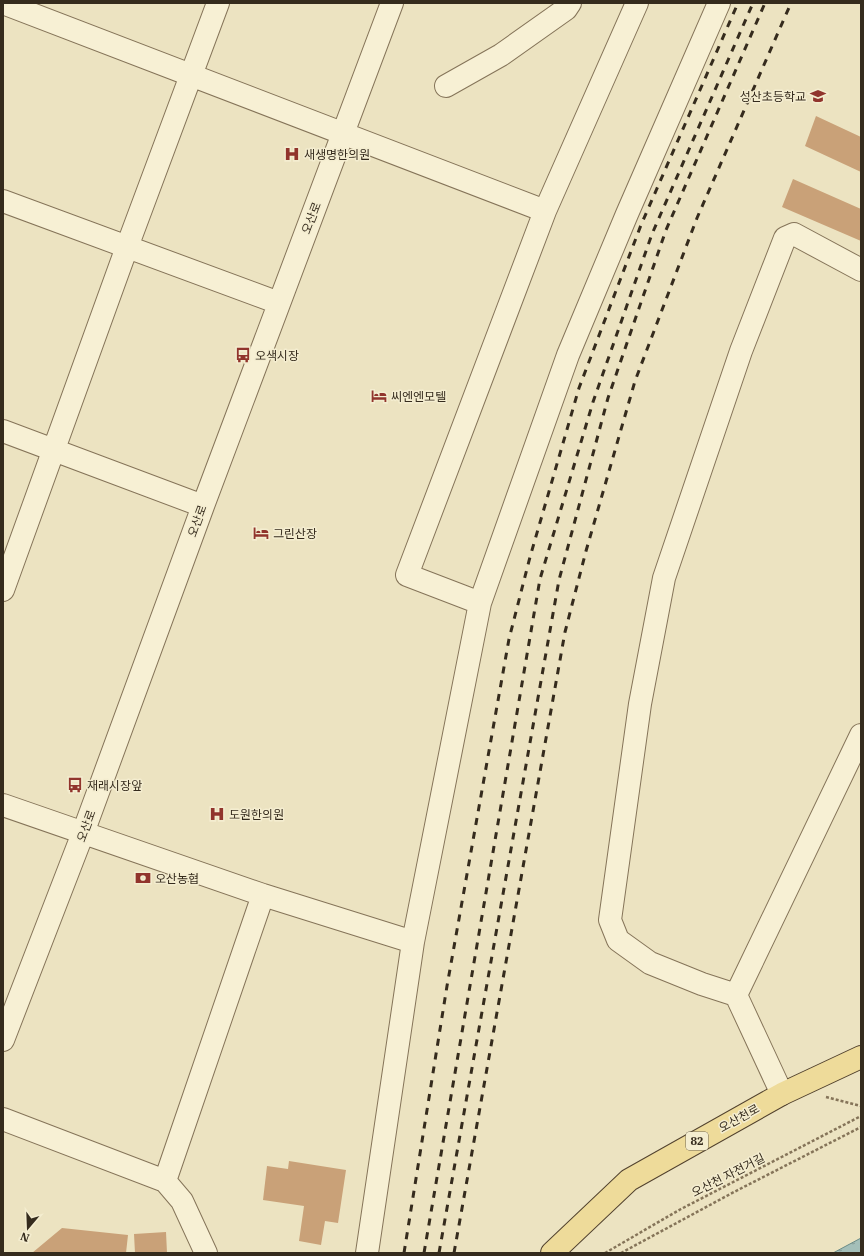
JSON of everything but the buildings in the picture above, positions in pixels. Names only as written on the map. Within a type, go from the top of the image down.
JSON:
[{"type":"main road","name":"오산천로","points":[[552,1253],[629,1180],[782,1094],[861,1057]]},
{"type":"street","points":[[3,590],[127,247],[218,3]]},
{"type":"street","name":"오산로","points":[[3,1040],[83,833],[203,506],[392,3]]},
{"type":"street","points":[[446,86],[501,55],[566,9],[570,3]]},
{"type":"street","points":[[480,603],[407,575],[545,212],[637,3]]},
{"type":"street","points":[[367,1253],[413,942],[480,603],[568,355],[627,214],[719,3]]},
{"type":"street","points":[[3,4],[545,212]]},
{"type":"street","points":[[3,201],[279,303]]},
{"type":"street","points":[[782,1094],[736,995],[702,984],[650,963],[618,940],[610,920],[640,704],[664,578],[742,351],[785,238],[794,234],[861,270]]},
{"type":"street","points":[[3,431],[203,506]]},
{"type":"street","points":[[736,995],[861,735]]},
{"type":"street","points":[[3,804],[263,895],[413,942]]},
{"type":"street","points":[[165,1181],[263,895]]},
{"type":"street","points":[[3,1119],[165,1181],[182,1201],[206,1253]]},
{"type":"path","points":[[805,1083],[816,1095],[861,1106]]},
{"type":"path","name":"오산천 자전거길","points":[[605,1253],[681,1209],[861,1116]]},
{"type":"path","points":[[621,1253],[734,1192],[861,1127]]},
{"type":"water","points":[[861,1238],[861,1253],[833,1253]]},
{"type":"railway","points":[[404,1253],[447,986],[509,639],[530,557],[579,388],[641,225],[738,3]]},
{"type":"railway","points":[[424,1253],[540,579],[593,402],[652,234],[753,3]]},
{"type":"railway","points":[[439,1253],[559,580],[608,398],[666,230],[765,3]]},
{"type":"railway","points":[[454,1253],[565,632],[586,551],[635,381],[697,218],[791,3]]},
{"type":"place","name":"성산초등학교","points":[[818,96]]},
{"type":"place","name":"새생명한의원","points":[[292,154]]},
{"type":"place","name":"오색시장","points":[[243,355]]},
{"type":"place","name":"씨엔엔모텔","points":[[379,396]]},
{"type":"place","name":"그린산장","points":[[261,533]]},
{"type":"place","name":"재래시장앞","points":[[75,785]]},
{"type":"place","name":"도원한의원","points":[[217,814]]},
{"type":"place","name":"오산농협","points":[[143,878]]}]
